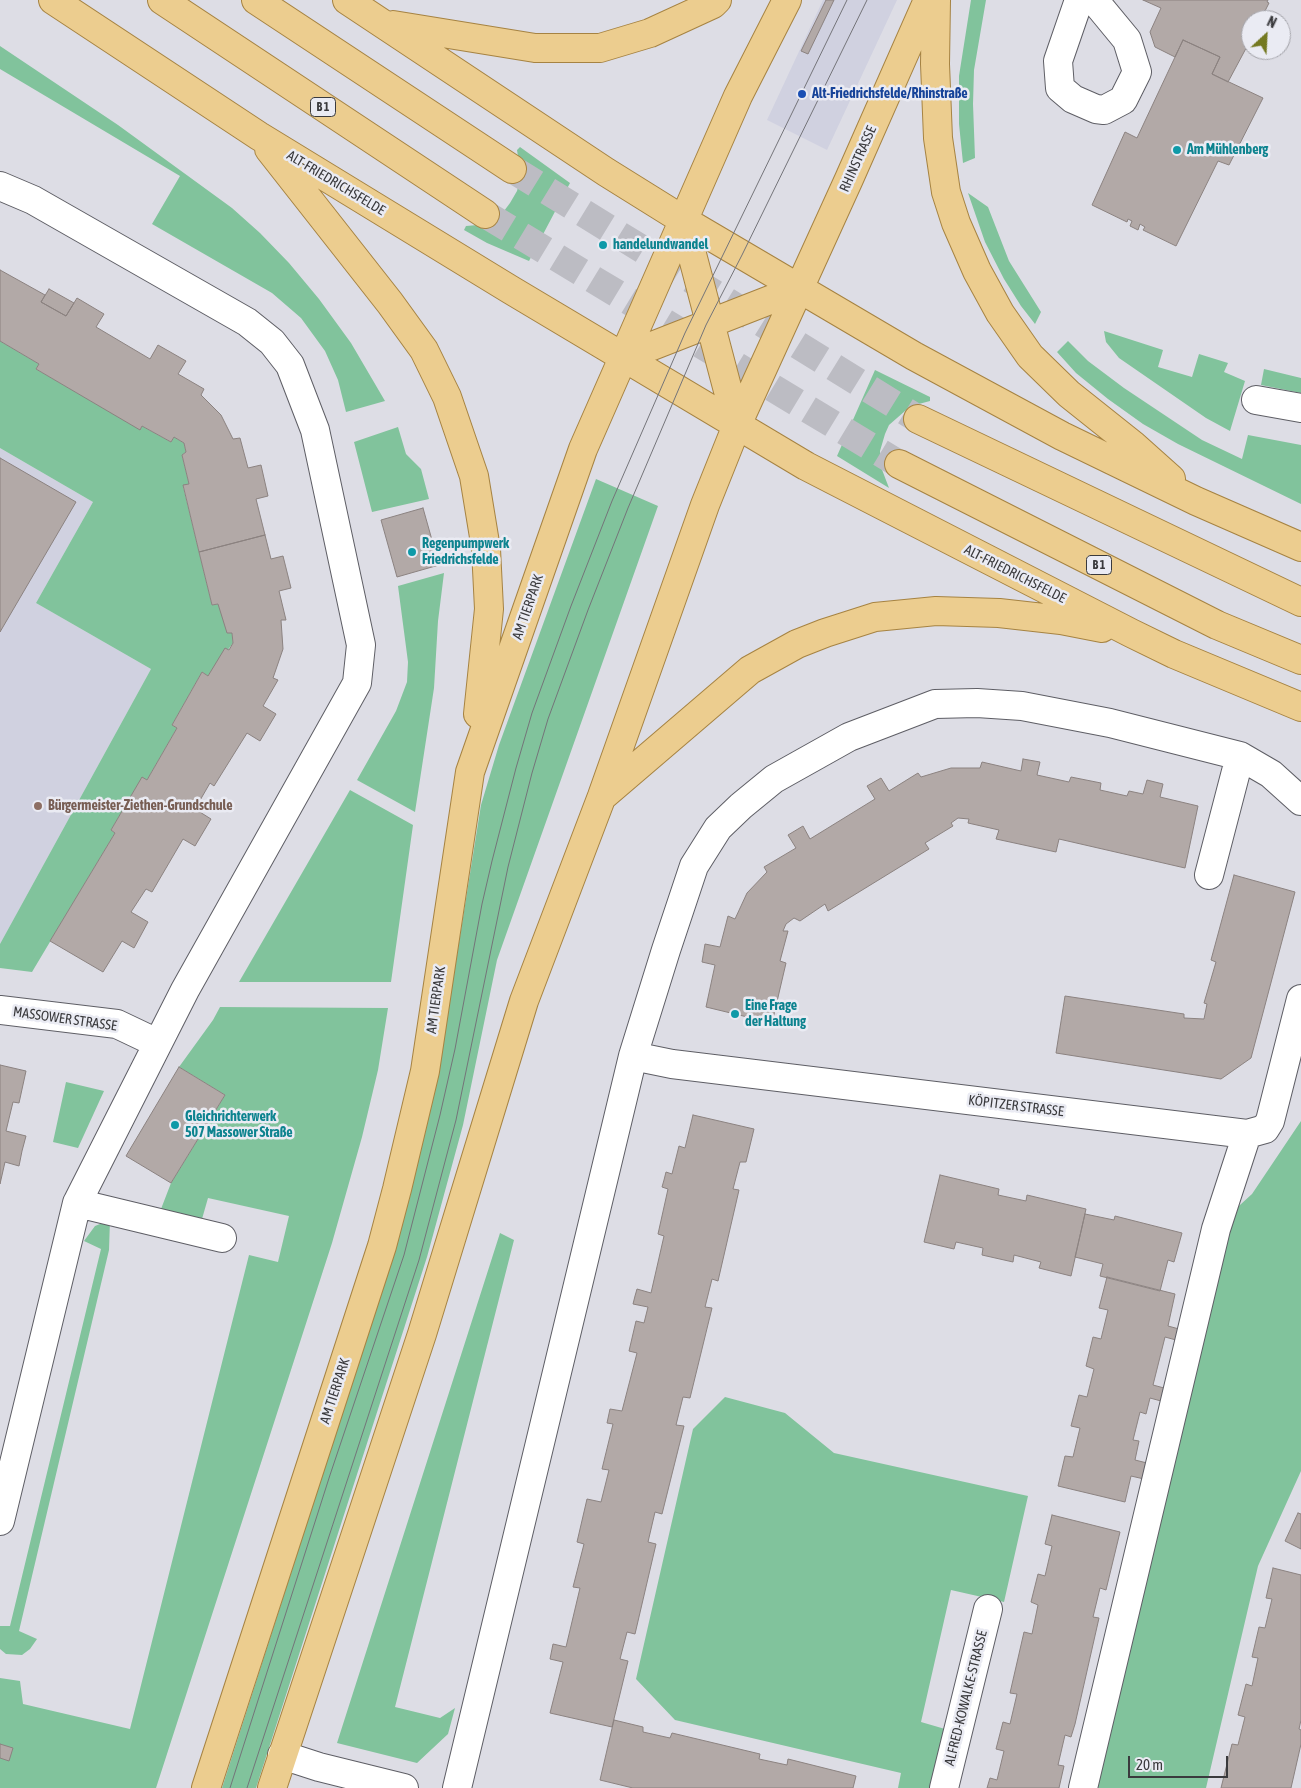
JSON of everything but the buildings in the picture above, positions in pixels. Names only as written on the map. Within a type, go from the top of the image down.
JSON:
[{"type":"main road","name":"ALT-FRIEDRICHSFELDE","points":[[53,0],[259,136],[806,466],[1174,654],[1301,706]]},
{"type":"main road","name":"B 1","points":[[162,0],[484,214]]},
{"type":"main road","points":[[256,0],[512,169]]},
{"type":"main road","points":[[347,0],[606,172],[798,289],[914,356],[1062,436],[1196,502],[1301,547]]},
{"type":"main road","points":[[383,24],[535,48],[600,48],[650,33],[718,0]]},
{"type":"main road","points":[[737,425],[683,220],[738,96],[787,0]]},
{"type":"main road","name":"RHINSTRASSE","points":[[798,289],[928,0]]},
{"type":"main road","points":[[936,0],[935,74],[938,138],[943,174],[946,192],[956,223],[977,271],[1000,313],[1030,356],[1069,394],[1133,446],[1196,502]]},
{"type":"main road","points":[[259,136],[380,289],[424,350],[447,397],[474,476],[486,549],[489,610],[482,691],[470,772]]},
{"type":"main road","name":"AM TIERPARK","points":[[206,1788],[382,1246],[400,1181],[426,1071],[470,772],[584,449],[683,220]]},
{"type":"main road","points":[[624,357],[798,289]]},
{"type":"main road","points":[[272,1788],[422,1334],[524,1001],[602,796],[705,505],[737,425],[798,289]]},
{"type":"main road","points":[[918,419],[1301,602]]},
{"type":"main road","name":"B 1","points":[[899,464],[1217,625],[1301,660]]},
{"type":"main road","points":[[602,796],[750,670],[798,644],[858,623],[875,618],[936,611],[999,613],[1062,620],[1131,633]]},
{"type":"street","points":[[1079,0],[1058,61],[1060,88],[1073,99],[1096,109],[1104,110],[1123,100],[1137,72],[1127,40],[1094,0]]},
{"type":"street","points":[[0,186],[33,200],[247,322],[272,342],[290,365],[315,430],[361,646],[357,683],[185,990],[77,1203],[0,1521]]},
{"type":"street","points":[[1256,400],[1301,408]]},
{"type":"street","points":[[457,1788],[633,1056],[694,866],[718,828],[774,779],[849,737],[935,704],[977,703],[1022,706],[1110,723],[1240,756],[1270,774],[1301,802]]},
{"type":"street","points":[[1209,874],[1240,756]]},
{"type":"street","points":[[1083,1788],[1216,1229],[1247,1134],[1265,1129],[1270,1121],[1301,999]]},
{"type":"street","name":"MASSOWER STRASSE","points":[[0,1010],[117,1024],[158,1043]]},
{"type":"street","name":"KÖPITZER STRASSE","points":[[633,1056],[672,1064],[1247,1134]]},
{"type":"street","points":[[77,1203],[222,1238]]},
{"type":"street","name":"ALFRED-KOWALKE-STRASSE","points":[[944,1788],[988,1609]]},
{"type":"street","points":[[282,1755],[318,1767],[404,1788]]},
{"type":"shaded area","points":[[823,0],[897,0],[827,150],[767,120]]},
{"type":"shaded area","name":"Bürgermeister-Ziethen-Grundschule","points":[[0,448],[93,502],[36,603],[151,669],[0,944]]},
{"type":"green space","points":[[971,0],[986,0],[974,70],[975,158],[963,163],[959,124],[959,76]]},
{"type":"green space","points":[[0,46],[118,125],[232,208],[260,233],[289,263],[319,299],[351,343],[385,401],[346,412],[338,380],[325,351],[301,318],[272,293],[152,224],[180,176],[0,69]]},
{"type":"green space","points":[[520,147],[570,183],[529,261],[487,243],[464,230],[466,226],[478,225],[495,217],[504,211],[510,203],[517,191],[521,176],[517,150]]},
{"type":"green space","points":[[968,193],[988,207],[1009,261],[1041,312],[1035,324],[1004,279],[985,242]]},
{"type":"green space","points":[[1104,331],[1163,350],[1158,367],[1192,377],[1199,354],[1228,363],[1224,372],[1245,381],[1230,431],[1206,418],[1119,358],[1106,342]]},
{"type":"green space","points":[[0,341],[39,364],[36,369],[140,429],[142,426],[171,442],[174,437],[184,443],[186,452],[182,455],[189,484],[183,486],[212,605],[218,604],[232,633],[233,643],[208,676],[202,672],[172,725],[177,728],[147,780],[142,778],[111,830],[115,833],[32,972],[0,968],[0,944],[151,669],[36,603],[93,502],[0,448]]},
{"type":"green space","points":[[1068,341],[1088,361],[1124,388],[1202,440],[1242,459],[1248,435],[1301,445],[1301,504],[1178,444],[1143,424],[1076,373],[1057,352]]},
{"type":"green space","points":[[1264,369],[1301,378],[1301,393],[1261,385]]},
{"type":"green space","points":[[875,370],[930,397],[930,401],[915,405],[889,425],[880,451],[881,467],[889,488],[837,456]]},
{"type":"green space","points":[[398,427],[406,454],[421,469],[429,499],[372,512],[354,442]]},
{"type":"green space","points":[[596,479],[658,506],[497,960],[463,1125],[427,1257],[256,1788],[222,1788],[409,1200],[425,1133],[445,1030],[481,805],[499,745]]},
{"type":"green space","points":[[444,573],[438,621],[434,688],[415,812],[357,780],[396,711],[407,682],[408,662],[398,586]]},
{"type":"green space","points":[[350,790],[413,825],[391,982],[239,982]]},
{"type":"green space","points":[[220,1007],[388,1008],[378,1070],[362,1137],[332,1243],[156,1788],[0,1788],[0,1678],[20,1681],[23,1704],[130,1729],[249,1255],[278,1262],[289,1216],[208,1198],[202,1219],[161,1209],[171,1183],[225,1095],[179,1067],[213,1020]]},
{"type":"green space","points":[[66,1082],[104,1091],[78,1148],[53,1142]]},
{"type":"green space","points":[[1301,1121],[1301,1471],[1258,1566],[1206,1788],[1093,1788],[1229,1215],[1252,1194]]},
{"type":"green space","points":[[110,1220],[109,1250],[19,1631],[37,1639],[30,1649],[22,1655],[6,1654],[0,1649],[0,1626],[10,1626],[101,1249],[84,1241],[95,1226]]},
{"type":"green space","points":[[500,1233],[514,1240],[395,1707],[440,1718],[455,1708],[448,1734],[417,1763],[337,1743]]},
{"type":"green space","points":[[725,1397],[785,1413],[834,1453],[1028,1496],[1004,1602],[951,1590],[921,1722],[945,1729],[930,1788],[898,1788],[901,1773],[675,1720],[636,1679],[693,1429]]},
{"type":"tunnel","points":[[512,169],[918,419]]},
{"type":"tunnel","points":[[485,214],[899,464]]},
{"type":"tram line","points":[[230,1788],[330,1475],[404,1255],[455,1049],[482,904],[492,861],[532,713],[612,501],[685,333],[847,0]]},
{"type":"tram line","points":[[247,1788],[419,1260],[456,1120],[508,867],[548,719],[628,508],[706,325],[867,0]]},
{"type":"place","name":"Alt-Friedrichsfelde/Rhinstraße","points":[[802,94]]},
{"type":"place","name":"Am Mühlenberg","points":[[1177,150]]},
{"type":"place","name":"handelundwandel","points":[[603,245]]},
{"type":"place","name":"Regenpumpwerk Friedrichsfelde","points":[[412,552]]},
{"type":"place","name":"Bürgermeister-Ziethen-Grundschule","points":[[38,806]]},
{"type":"place","name":"Eine Frage der Haltung","points":[[735,1014]]},
{"type":"place","name":"Gleichrichterwerk 507 Massower Straße","points":[[175,1125]]}]
